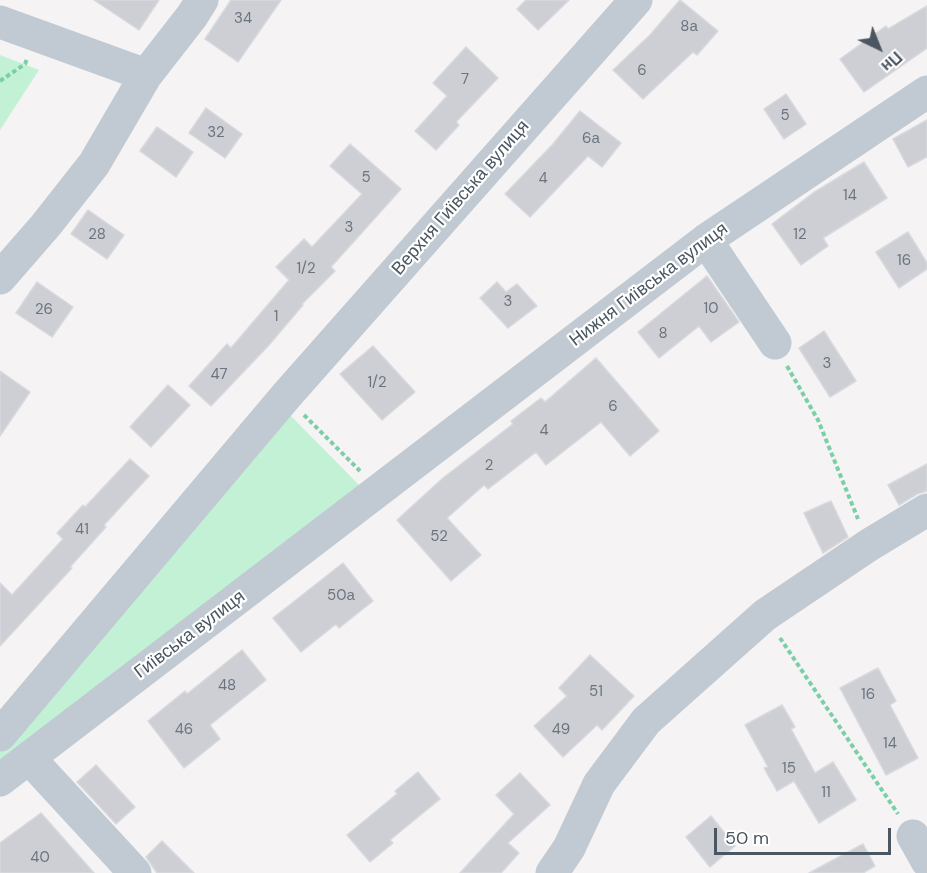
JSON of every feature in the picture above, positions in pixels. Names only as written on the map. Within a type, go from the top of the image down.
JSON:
[{"type":"street","points":[[0,278],[94,164],[146,75],[202,0]]},
{"type":"street","name":"Верхня Гиївська вулиця","points":[[285,396],[636,0]]},
{"type":"street","points":[[0,22],[146,75]]},
{"type":"street","name":"Нижня Гиївська вулиця","points":[[380,490],[706,240],[927,92]]},
{"type":"street","points":[[706,240],[775,343]]},
{"type":"street","points":[[0,735],[285,396]]},
{"type":"street","name":"Гиївська вулиця","points":[[0,780],[380,490]]},
{"type":"street","points":[[552,873],[569,848],[599,784],[646,721],[765,615],[869,544],[927,510]]},
{"type":"street","points":[[29,758],[135,873]]},
{"type":"path","points":[[775,343],[818,420],[869,544]]},
{"type":"path","points":[[285,396],[380,490]]},
{"type":"path","points":[[765,615],[920,848]]},
{"type":"green space","points":[[0,55],[39,70],[0,130]]},
{"type":"green space","points":[[287,412],[361,487],[0,762],[0,749]]},
{"type":"building","points":[[94,0],[159,0],[139,30]]},
{"type":"building","points":[[231,0],[281,0],[238,62],[205,39]]},
{"type":"building","points":[[526,0],[569,0],[538,30],[517,9]]},
{"type":"building","points":[[680,0],[718,31],[697,55],[693,52],[643,99],[613,70],[650,35]]},
{"type":"building","points":[[927,6],[927,48],[864,92],[840,59],[886,26],[888,29]]},
{"type":"building","points":[[466,47],[498,78],[456,122],[459,125],[436,150],[415,131],[447,96],[433,83]]},
{"type":"building","points":[[786,94],[806,124],[784,139],[764,109]]},
{"type":"building","points":[[206,108],[242,134],[225,158],[189,133]]},
{"type":"building","points":[[580,111],[621,143],[602,167],[588,156],[530,217],[505,194],[553,144]]},
{"type":"building","points":[[927,120],[927,157],[908,167],[893,139]]},
{"type":"building","points":[[157,127],[193,152],[176,177],[140,151]]},
{"type":"building","points":[[350,144],[401,189],[331,267],[335,271],[302,304],[269,345],[211,406],[189,386],[227,344],[231,348],[289,280],[276,267],[304,239],[312,247],[362,194],[330,166]]},
{"type":"building","points":[[864,162],[887,198],[823,238],[828,246],[801,265],[772,224],[813,193]]},
{"type":"building","points":[[88,210],[124,235],[107,259],[71,234]]},
{"type":"building","points":[[908,232],[927,263],[927,269],[899,288],[876,252]]},
{"type":"building","points":[[707,276],[739,322],[711,342],[699,326],[659,358],[638,332]]},
{"type":"building","points":[[37,282],[73,307],[52,337],[16,313]]},
{"type":"building","points":[[497,282],[506,292],[517,284],[537,306],[508,328],[480,298]]},
{"type":"building","points":[[824,331],[856,381],[830,397],[799,348]]},
{"type":"building","points":[[373,346],[415,392],[382,420],[340,374]]},
{"type":"building","points":[[596,358],[659,431],[630,456],[601,422],[546,465],[536,452],[488,489],[484,485],[447,518],[481,555],[451,581],[397,520],[443,478],[513,424],[511,421],[541,398],[545,402]]},
{"type":"building","points":[[0,371],[30,392],[0,436]]},
{"type":"building","points":[[168,385],[190,405],[151,447],[130,427]]},
{"type":"building","points":[[130,459],[149,476],[104,525],[106,527],[70,567],[72,568],[0,646],[0,583],[12,595],[63,539],[57,533]]},
{"type":"building","points":[[927,464],[927,491],[899,505],[888,485]]},
{"type":"building","points":[[831,501],[848,537],[823,553],[804,513]]},
{"type":"building","points":[[343,563],[373,601],[339,628],[336,624],[301,652],[273,618]]},
{"type":"building","points":[[242,650],[266,680],[210,725],[220,739],[184,768],[148,721],[185,691],[187,694]]},
{"type":"building","points":[[590,655],[634,696],[602,730],[597,725],[563,757],[534,726],[567,696],[559,688]]},
{"type":"building","points":[[878,668],[896,701],[890,705],[918,758],[886,775],[840,688]]},
{"type":"building","points":[[782,705],[795,727],[791,729],[815,773],[833,762],[856,800],[819,823],[794,781],[777,791],[764,768],[768,767],[745,725]]},
{"type":"building","points":[[96,765],[135,807],[116,824],[77,782]]},
{"type":"building","points":[[418,772],[440,799],[390,840],[393,843],[370,862],[347,835],[397,794],[395,791]]},
{"type":"building","points":[[520,773],[550,805],[508,843],[519,853],[501,873],[460,873],[514,814],[496,795]]},
{"type":"building","points":[[41,813],[94,873],[0,873],[0,843]]},
{"type":"building","points":[[711,816],[735,846],[710,867],[686,837]]},
{"type":"building","points":[[162,841],[194,873],[157,873],[146,857]]},
{"type":"building","points":[[863,844],[875,866],[863,873],[809,873]]}]
